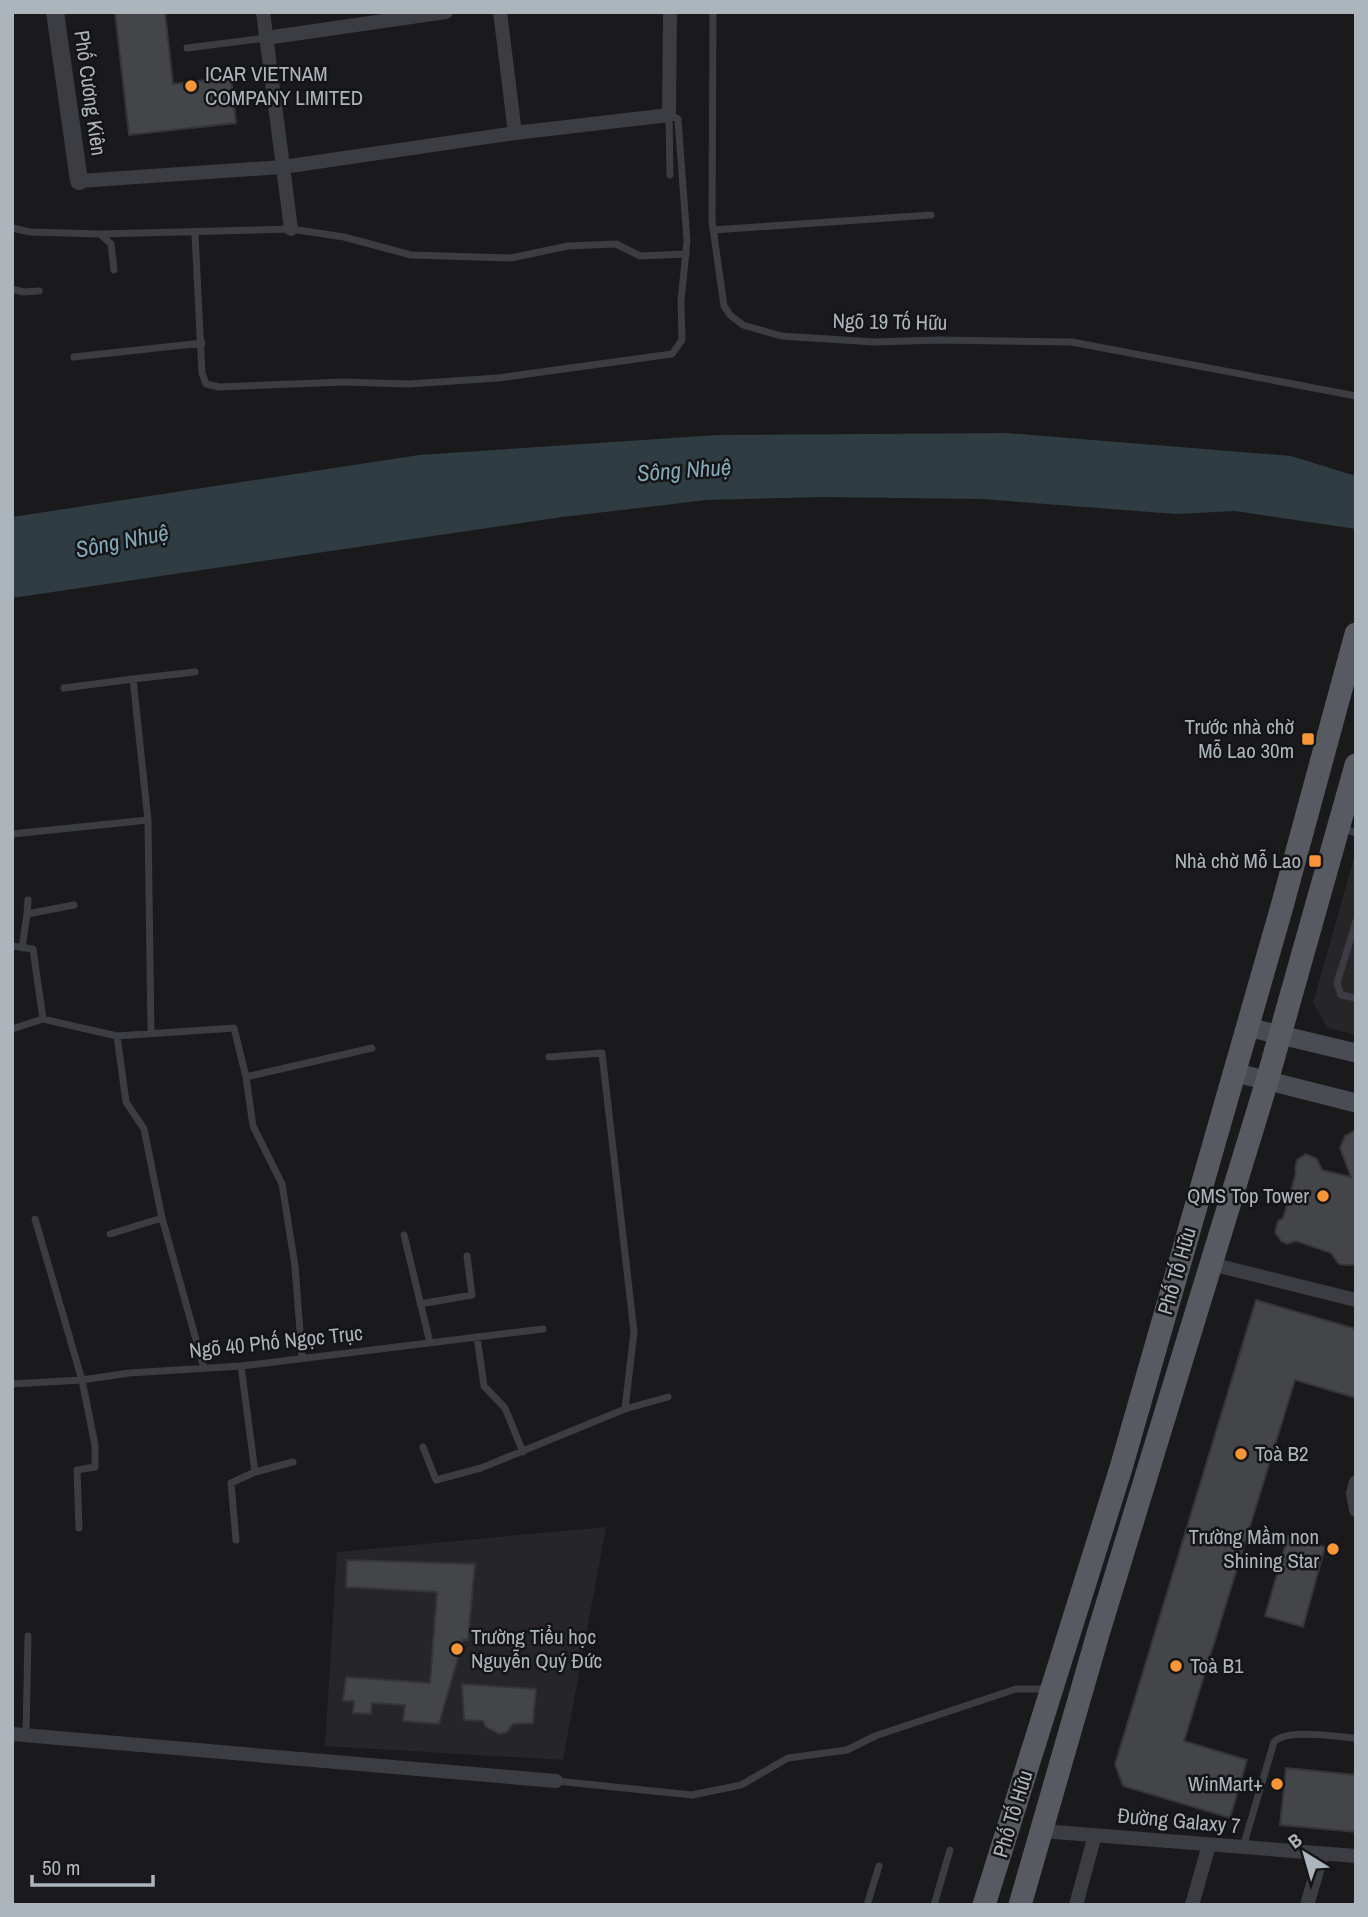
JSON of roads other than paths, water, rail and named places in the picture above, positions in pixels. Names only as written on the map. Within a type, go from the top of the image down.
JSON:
[{"type":"main road","name":"Phố Tố Hữu","points":[[984,1905],[1121,1468],[1281,910],[1356,634]]},
{"type":"main road","name":"Phố Tố Hữu","points":[[1020,1905],[1098,1634],[1176,1385],[1280,1035],[1347,830],[1356,765]]},
{"type":"main road","points":[[1247,1027],[1356,1053]]},
{"type":"main road","points":[[1233,1072],[1356,1103]]},
{"type":"main road","points":[[1146,1379],[1176,1385]]},
{"type":"street","name":"Phố Cương Kiên","points":[[55,12],[79,181]]},
{"type":"street","points":[[263,12],[291,229]]},
{"type":"street","points":[[266,38],[446,12]]},
{"type":"street","points":[[500,12],[515,133]]},
{"type":"street","points":[[79,181],[283,167],[515,133],[669,115],[670,12]]},
{"type":"street","points":[[1211,1264],[1356,1300]]},
{"type":"street","points":[[1356,1482],[1353,1493],[1356,1510]]},
{"type":"street","points":[[19,1735],[556,1781]]},
{"type":"street","name":"Đường Galaxy 7","points":[[1041,1831],[1356,1856]]},
{"type":"street","points":[[1076,1905],[1095,1835]]},
{"type":"street","points":[[1192,1905],[1209,1845]]},
{"type":"street","points":[[1307,1905],[1322,1854]]},
{"type":"lane","name":"Ngõ 19 Tố Hữu","points":[[713,12],[713,230],[724,306],[730,315],[743,325],[781,336],[874,342],[1072,342],[1356,396]]},
{"type":"lane","points":[[187,48],[266,38]]},
{"type":"lane","points":[[195,233],[202,373],[206,384],[219,387],[312,383],[409,384],[498,378],[672,354],[682,340],[681,301],[687,241],[678,119],[669,115],[670,175]]},
{"type":"lane","points":[[713,230],[931,215]]},
{"type":"lane","points":[[12,228],[30,232],[100,234],[291,229],[344,237],[411,255],[511,258],[568,246],[616,244],[640,256],[686,254]]},
{"type":"lane","points":[[100,234],[111,244],[114,270]]},
{"type":"lane","points":[[12,289],[23,292],[39,291]]},
{"type":"lane","points":[[74,357],[202,343]]},
{"type":"lane","points":[[64,688],[195,673]]},
{"type":"lane","points":[[133,679],[148,820],[151,1033]]},
{"type":"lane","points":[[12,834],[148,820]]},
{"type":"lane","points":[[22,948],[28,900]]},
{"type":"lane","points":[[27,914],[74,905]]},
{"type":"lane","points":[[1356,921],[1337,983],[1341,995],[1356,998]]},
{"type":"lane","points":[[12,946],[33,949],[43,1019]]},
{"type":"lane","points":[[12,1029],[43,1019],[117,1036],[234,1028],[246,1077],[253,1126],[282,1184],[295,1266],[302,1357]]},
{"type":"lane","points":[[117,1036],[126,1102],[144,1129],[162,1217],[204,1368]]},
{"type":"lane","points":[[246,1077],[372,1048]]},
{"type":"lane","points":[[550,1057],[602,1053],[634,1332],[625,1409]]},
{"type":"lane","points":[[110,1234],[162,1217]]},
{"type":"lane","points":[[35,1219],[82,1381],[95,1445],[95,1467],[78,1470],[79,1528]]},
{"type":"lane","points":[[404,1235],[430,1343]]},
{"type":"lane","points":[[420,1304],[472,1295],[467,1256]]},
{"type":"lane","name":"Ngõ 40 Phố Ngọc Trục","points":[[12,1384],[82,1381],[128,1373],[241,1366],[543,1329]]},
{"type":"lane","points":[[477,1337],[484,1386],[505,1408],[523,1451]]},
{"type":"lane","points":[[241,1366],[255,1472]]},
{"type":"lane","points":[[423,1447],[436,1480],[481,1468],[625,1409],[668,1397]]},
{"type":"lane","points":[[236,1540],[231,1483],[255,1472],[293,1462]]},
{"type":"lane","points":[[19,1735],[28,1636]]},
{"type":"lane","points":[[556,1781],[692,1795],[741,1785],[788,1758],[848,1750],[875,1736],[1016,1689],[1052,1689]]},
{"type":"lane","points":[[1242,1847],[1274,1742],[1278,1738],[1292,1735],[1356,1738]]},
{"type":"lane","points":[[934,1905],[950,1850]]},
{"type":"lane","points":[[867,1905],[879,1866]]},
{"type":"water","name":"Sông Nhuệ","points":[[1007,433],[1291,456],[1356,476],[1356,529],[1235,511],[1176,514],[981,499],[823,497],[707,500],[562,517],[12,598],[12,517],[419,455],[717,435]]},
{"type":"place","name":"ICAR VIETNAM COMPANY LIMITED","points":[[191,86]]},
{"type":"place","name":"Trước nhà chờ Mỗ Lao 30m","points":[[1308,739]]},
{"type":"place","name":"Nhà chờ Mỗ Lao","points":[[1315,861]]},
{"type":"place","name":"QMS Top Tower","points":[[1323,1196]]},
{"type":"place","name":"Toà B2","points":[[1241,1454]]},
{"type":"place","name":"Trường Mầm non Shining Star","points":[[1333,1549]]},
{"type":"place","name":"Trường Tiểu học Nguyễn Quý Đức","points":[[457,1649]]},
{"type":"place","name":"Toà B1","points":[[1176,1666]]},
{"type":"place","name":"WinMart+","points":[[1277,1784]]}]
